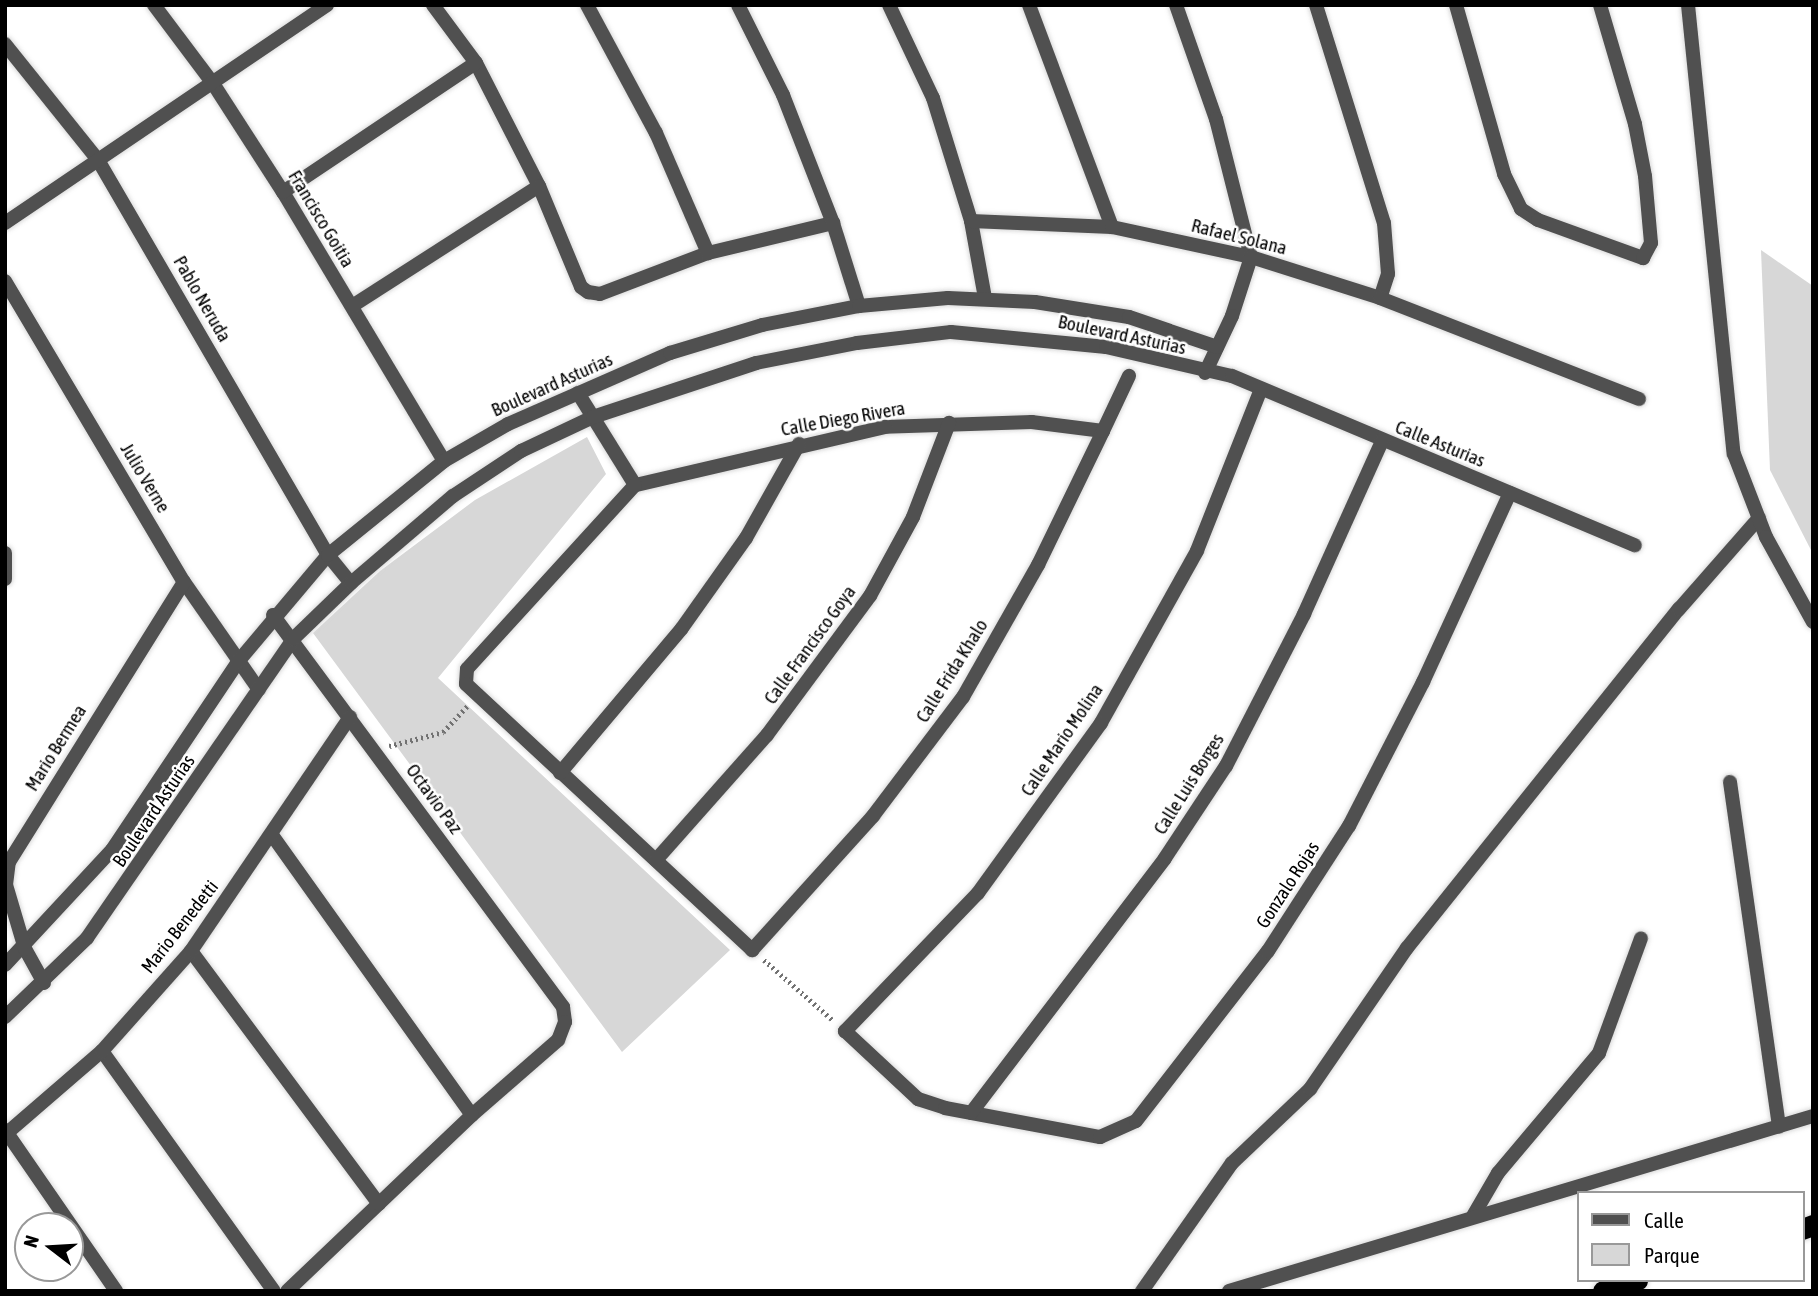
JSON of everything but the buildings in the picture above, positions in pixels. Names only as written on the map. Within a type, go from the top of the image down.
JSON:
[{"type":"highway","points":[[1603,1291],[1631,1282]]},
{"type":"street","name":"Francisco Goitia","points":[[154,5],[214,85],[283,192],[444,461]]},
{"type":"street","points":[[433,5],[476,63],[538,186],[582,287],[600,294],[708,253],[834,223]]},
{"type":"street","points":[[587,5],[656,133],[708,253]]},
{"type":"street","points":[[738,5],[783,95],[834,223],[859,306]]},
{"type":"street","points":[[889,5],[933,98],[971,220],[985,298]]},
{"type":"street","points":[[1029,5],[1112,227]]},
{"type":"street","points":[[1175,5],[1216,119],[1251,257],[1217,347],[1232,376]]},
{"type":"street","points":[[1316,5],[1384,223],[1388,274],[1380,298]]},
{"type":"street","points":[[1456,5],[1504,174],[1521,209],[1538,220],[1640,258],[1647,257],[1651,243],[1645,176],[1635,124],[1600,5]]},
{"type":"street","points":[[1688,5],[1734,454],[1759,518],[1813,622]]},
{"type":"street","points":[[5,223],[214,85],[325,6]]},
{"type":"street","name":"Pablo Neruda","points":[[5,44],[98,160],[328,555],[351,583]]},
{"type":"street","points":[[283,192],[476,63]]},
{"type":"street","points":[[352,306],[538,186]]},
{"type":"street","name":"Rafael Solana","points":[[971,220],[1112,227],[1251,257],[1380,298],[1639,399]]},
{"type":"street","name":"Julio Verne","points":[[5,281],[184,583],[237,663],[259,690]]},
{"type":"street","name":"Boulevard Asturias","points":[[5,965],[25,948],[112,850],[237,663],[273,615],[328,555],[444,461],[508,424],[670,353],[762,326],[859,306],[985,298],[1129,317],[1217,347],[1205,373],[1105,347],[951,332],[857,343],[756,363],[593,417],[522,450],[465,488],[351,583],[293,639],[117,899],[44,983],[5,1017]]},
{"type":"street","name":"Calle Asturias","points":[[1205,373],[1232,376],[1635,545]]},
{"type":"street","name":"Calle Frida Khalo","points":[[752,950],[873,816],[962,697],[1038,565],[1129,376]]},
{"type":"street","name":"Calle Mario Molina","points":[[845,1031],[978,893],[1101,723],[1197,551],[1261,389]]},
{"type":"street","points":[[578,393],[635,485],[467,669],[466,684],[475,696],[752,950]]},
{"type":"street","name":"Calle Diego Rivera","points":[[635,485],[717,468],[799,443],[885,427],[1032,422],[1103,431]]},
{"type":"street","name":"Calle Francisco Goya","points":[[656,860],[767,736],[870,596],[913,517],[949,423]]},
{"type":"street","name":"Calle Luis Borges","points":[[971,1113],[1165,858],[1226,766],[1304,614],[1382,441]]},
{"type":"street","points":[[560,773],[681,628],[746,538],[799,443]]},
{"type":"street","name":"Gonzalo Rojas","points":[[845,1031],[918,1098],[971,1113],[1100,1137],[1136,1121],[1268,951],[1349,826],[1423,682],[1510,493]]},
{"type":"street","points":[[1142,1291],[1232,1163],[1310,1089],[1407,948],[1679,608],[1759,518]]},
{"type":"street","points":[[5,553],[5,579]]},
{"type":"street","name":"Mario Bermea","points":[[44,983],[25,948],[6,885],[9,862],[184,583]]},
{"type":"street","name":"Octavio Paz","points":[[273,615],[563,1006],[565,1022],[558,1040],[472,1115]]},
{"type":"street","name":"Mario Benedetti","points":[[6,1131],[102,1051],[191,951],[350,717]]},
{"type":"street","points":[[1730,782],[1779,1127]]},
{"type":"street","points":[[272,835],[472,1115],[287,1291]]},
{"type":"street","points":[[1474,1216],[1498,1173],[1599,1053],[1641,937]]},
{"type":"street","points":[[191,951],[379,1204]]},
{"type":"street","points":[[102,1051],[274,1291]]},
{"type":"street","points":[[1229,1291],[1813,1116]]},
{"type":"street","points":[[6,1131],[116,1291]]},
{"type":"path","points":[[374,750],[443,732],[475,696]]},
{"type":"path","points":[[752,950],[845,1031]]},
{"type":"green space","points":[[1761,250],[1813,286],[1813,554],[1770,470]]},
{"type":"green space","points":[[587,437],[606,474],[438,678],[730,950],[622,1052],[313,633],[380,571],[475,500]]}]
